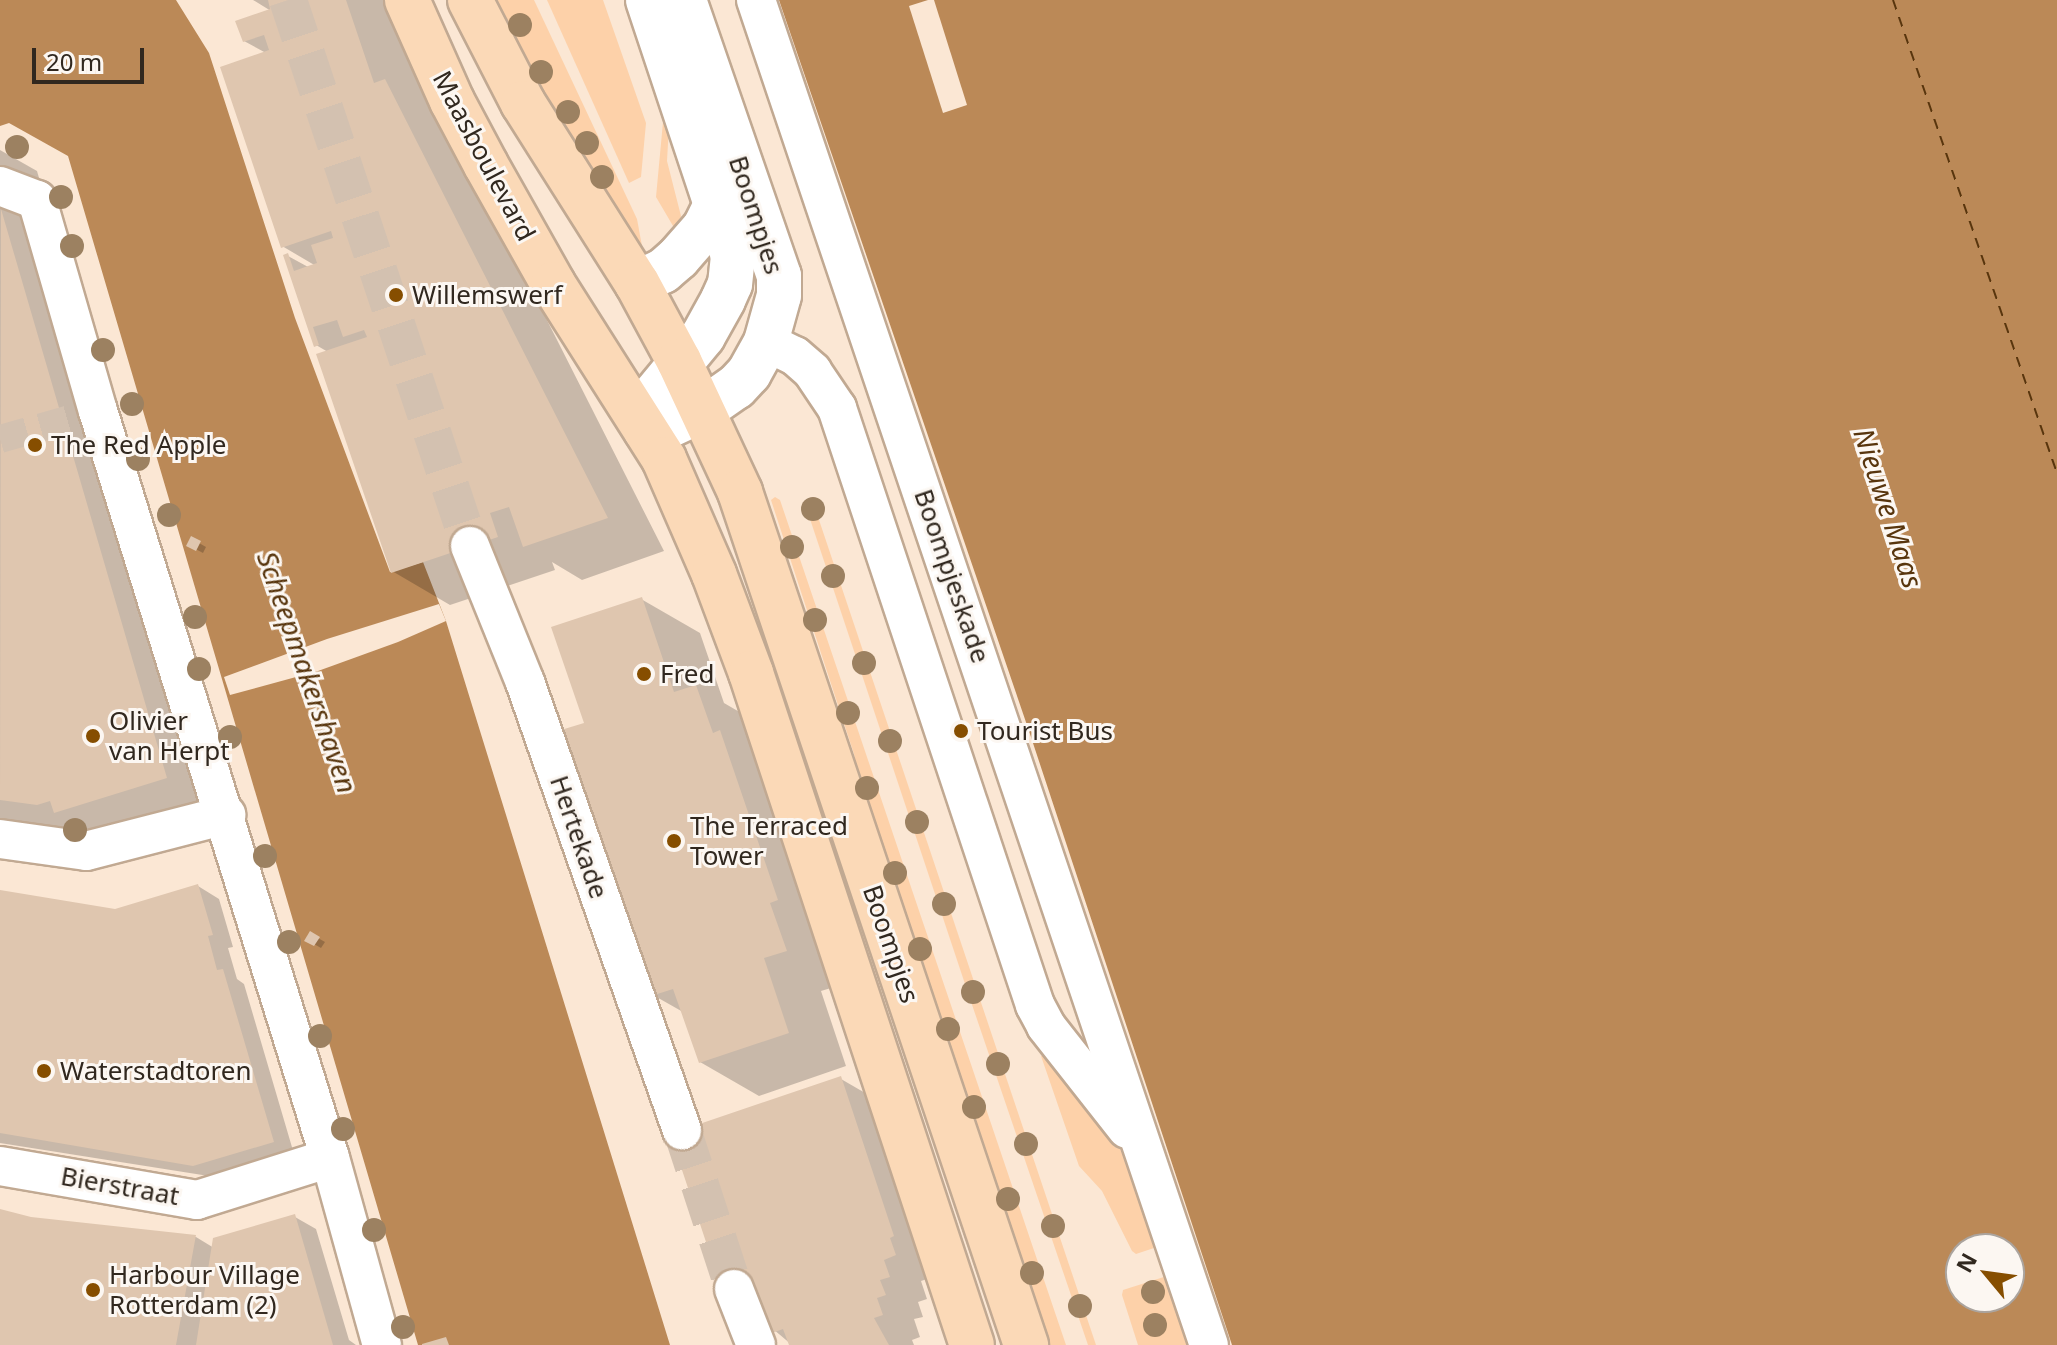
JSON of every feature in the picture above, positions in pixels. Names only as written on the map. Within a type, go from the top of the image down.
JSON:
[{"type":"main road","name":"Maasboulevard","points":[[407,0],[452,101],[486,165],[553,284],[646,430]]},
{"type":"main road","points":[[470,0],[538,129],[637,283],[704,409]]},
{"type":"main road","name":"Boompjes","points":[[648,0],[733,256],[730,284],[703,336],[679,361],[650,400],[645,415],[646,430],[664,459],[714,574],[751,673],[972,1345]]},
{"type":"main road","name":"Boompjes","points":[[646,430],[668,426],[704,409],[749,373],[766,342],[778,304],[779,276],[684,0]]},
{"type":"main road","name":"Boompjes","points":[[637,283],[663,271],[678,258],[705,227],[716,204]]},
{"type":"main road","name":"Boompjes","points":[[704,409],[740,492],[1026,1345]]},
{"type":"street","name":"Boompjeskade","points":[[756,0],[1209,1345]]},
{"type":"street","points":[[0,186],[37,200],[98,411],[226,815],[330,1158],[382,1345]]},
{"type":"street","name":"Boompjeskade","points":[[766,342],[795,356],[812,371],[837,408],[1040,1016],[1146,1153]]},
{"type":"street","name":"Hertekade","points":[[470,546],[525,682],[682,1130]]},
{"type":"street","points":[[0,839],[86,851],[226,815]]},
{"type":"street","name":"Bierstraat","points":[[0,1166],[197,1200],[330,1158]]},
{"type":"street","points":[[734,1289],[756,1345]]},
{"type":"shaded area","points":[[491,0],[534,0],[637,219],[644,257],[551,109]]},
{"type":"shaded area","points":[[547,0],[603,0],[646,123],[641,177],[629,183]]},
{"type":"shaded area","points":[[661,105],[669,126],[667,161],[681,216],[676,231],[656,197],[663,122]]},
{"type":"shaded area","points":[[775,497],[780,500],[1066,1345],[1042,1345],[868,836],[854,754],[771,500]]},
{"type":"shaded area","points":[[809,500],[813,502],[1096,1345],[1088,1345],[967,990],[805,504]]},
{"type":"shaded area","points":[[1041,1056],[1048,1056],[1132,1165],[1157,1247],[1136,1254],[1132,1251],[1102,1191],[1079,1166]]},
{"type":"shaded area","points":[[1170,1275],[1197,1345],[1138,1345],[1123,1290]]},
{"type":"water","name":"Scheepmakershaven","points":[[0,0],[176,0],[209,53],[295,318],[390,572],[423,562],[446,621],[670,1345],[418,1345],[68,156],[9,123],[0,126]]},
{"type":"water","name":"Nieuwe Maas","points":[[779,0],[2057,0],[2057,1345],[1232,1345],[1029,731]]},
{"type":"pier","points":[[934,0],[967,105],[943,113],[909,6]]},
{"type":"pier","points":[[439,604],[446,621],[398,642],[318,671],[230,695],[224,677],[327,639]]},
{"type":"building","name":"Willemswerf","points":[[268,0],[346,0],[374,83],[385,79],[608,518],[523,547],[509,507],[490,513],[498,537],[391,573],[316,354],[367,337],[364,330],[343,337],[337,320],[313,327],[319,345],[314,347],[283,255],[288,253],[294,271],[317,263],[311,245],[333,238],[331,231],[281,248],[220,67],[269,50],[264,35],[243,42],[235,21],[270,9]]},
{"type":"building","name":"The Red Apple","points":[[1,209],[167,778],[54,813],[50,801],[37,805],[0,800]]},
{"type":"building","points":[[191,536],[201,541],[196,551],[186,546]]},
{"type":"building","name":"The Terraced Tower","points":[[642,597],[674,692],[696,685],[713,733],[720,730],[778,900],[770,903],[787,951],[764,958],[789,1033],[699,1063],[673,989],[651,996],[561,730],[584,723],[551,627]]},
{"type":"building","points":[[198,884],[213,935],[208,936],[217,970],[223,969],[274,1142],[193,1166],[0,1133],[0,890],[115,909]]},
{"type":"building","points":[[310,931],[320,937],[314,946],[304,941]]},
{"type":"building","points":[[841,1076],[894,1236],[890,1238],[896,1255],[884,1260],[890,1277],[880,1280],[886,1295],[877,1298],[883,1315],[874,1318],[889,1345],[789,1345],[783,1329],[772,1333],[767,1318],[759,1321],[723,1293],[670,1134]]},
{"type":"building","name":"Harbour Village Rotterdam (2)","points":[[0,1209],[31,1217],[196,1235],[176,1345],[0,1345]]},
{"type":"building","points":[[295,1214],[333,1345],[196,1345],[213,1238]]},
{"type":"building","points":[[446,1337],[449,1345],[422,1345],[422,1344]]},
{"type":"ferry route","points":[[1893,0],[2057,473]]},
{"type":"tunnel","points":[[288,0],[470,546]]},
{"type":"tunnel","points":[[0,439],[98,411]]},
{"type":"tunnel","points":[[682,1130],[734,1289]]},
{"type":"place","name":"Willemswerf","points":[[396,295]]},
{"type":"place","name":"The Red Apple","points":[[35,445]]},
{"type":"place","name":"Fred","points":[[644,674]]},
{"type":"place","name":"Tourist Bus","points":[[961,731]]},
{"type":"place","name":"Olivier van Herpt","points":[[93,736]]},
{"type":"place","name":"The Terraced Tower","points":[[674,841]]},
{"type":"place","name":"Waterstadtoren","points":[[44,1071]]},
{"type":"place","name":"Harbour Village Rotterdam (2)","points":[[93,1290]]}]
